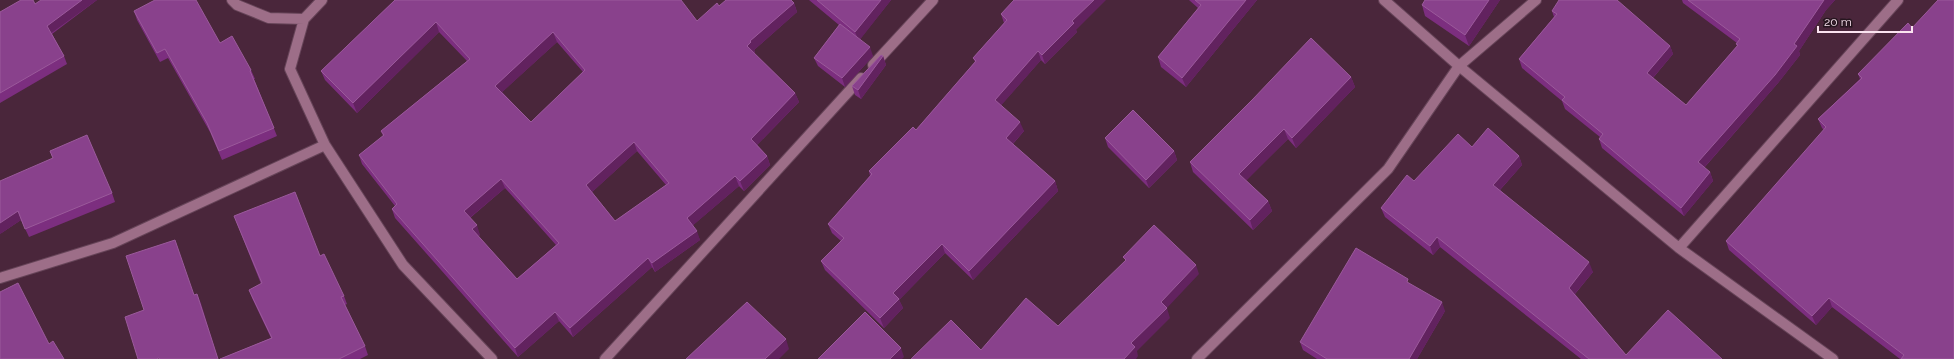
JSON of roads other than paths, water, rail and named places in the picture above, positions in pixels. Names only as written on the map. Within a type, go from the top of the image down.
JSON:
[{"type":"street","points":[[232,0],[236,5],[269,18],[304,19]]},
{"type":"street","points":[[322,0],[304,19],[290,69],[325,145],[403,265],[492,359]]},
{"type":"street","points":[[605,359],[933,0]]},
{"type":"street","points":[[1384,0],[1459,66],[1679,248],[1833,359]]},
{"type":"street","points":[[1197,359],[1388,168],[1459,66],[1536,0]]},
{"type":"street","points":[[1679,248],[1898,0]]},
{"type":"street","points":[[0,278],[113,243],[325,145]]}]
